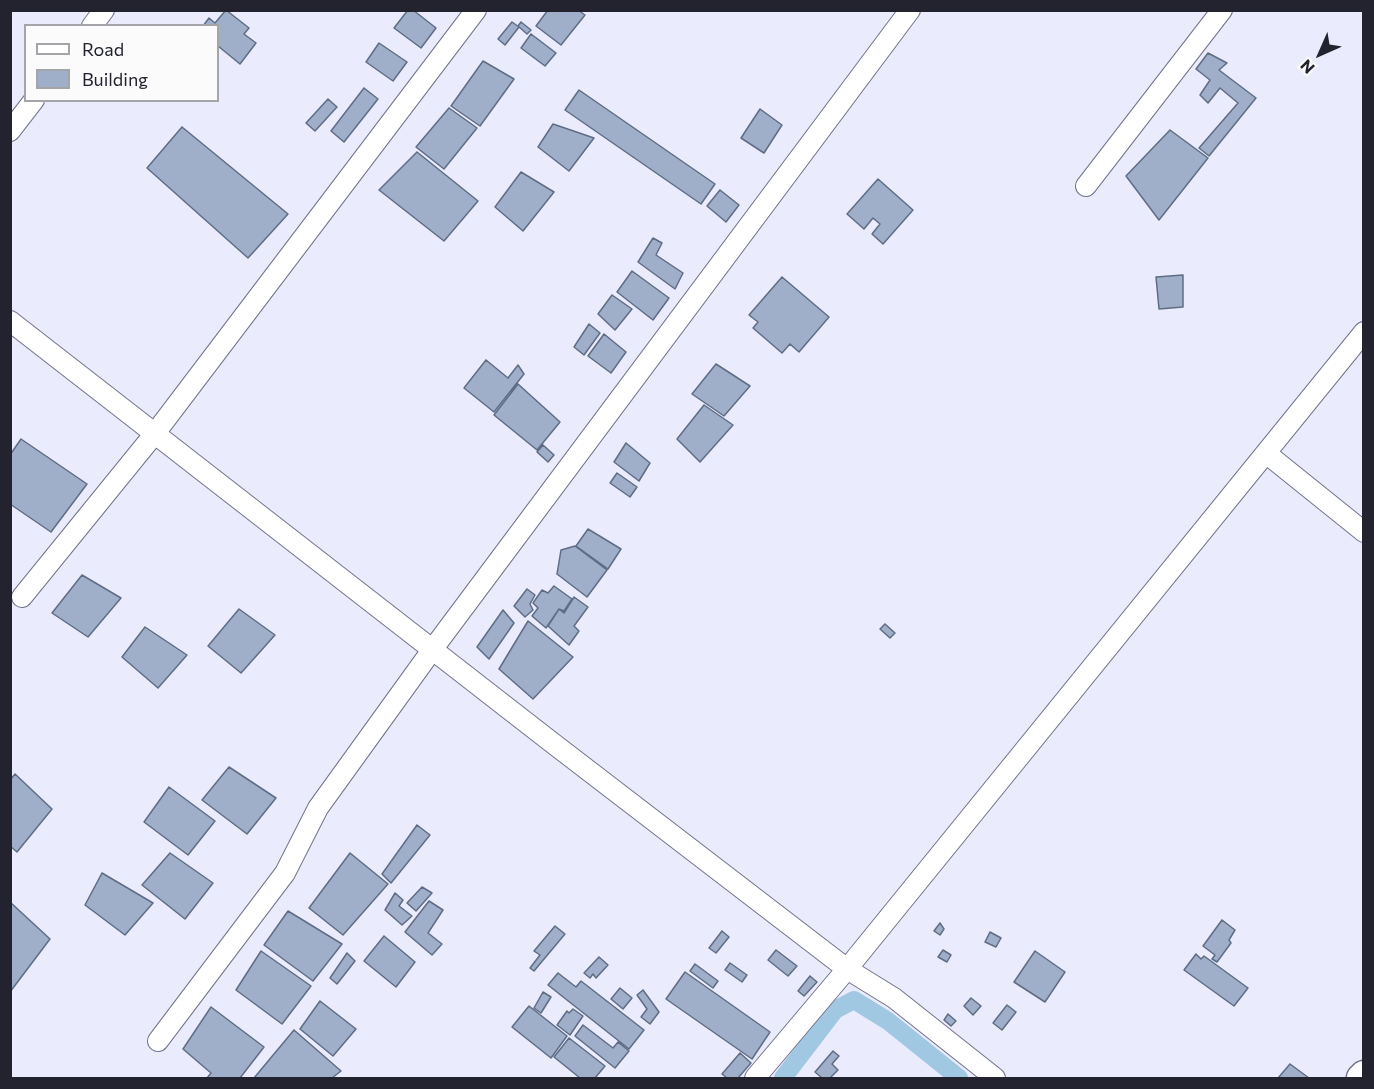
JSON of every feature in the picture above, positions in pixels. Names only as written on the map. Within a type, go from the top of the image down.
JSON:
[{"type":"street","points":[[94,24],[104,10]]},
{"type":"street","points":[[22,597],[156,432],[476,10]]},
{"type":"street","points":[[158,1041],[285,873],[318,808],[432,650],[910,10]]},
{"type":"street","points":[[1086,186],[1222,10]]},
{"type":"street","points":[[10,131],[32,102]]},
{"type":"street","points":[[10,321],[156,432],[432,650],[847,969],[894,998],[995,1078]]},
{"type":"street","points":[[755,1078],[847,969],[1364,332]]},
{"type":"street","points":[[1267,454],[1364,532]]},
{"type":"building","points":[[226,10],[249,28],[244,34],[256,43],[240,64],[219,47],[219,24],[204,24],[209,18],[215,23]]},
{"type":"building","points":[[408,10],[413,10],[436,28],[421,48],[394,28]]},
{"type":"building","points":[[548,10],[578,10],[585,15],[561,45],[536,26]]},
{"type":"building","points":[[512,22],[519,27],[505,45],[498,39]]},
{"type":"building","points":[[521,22],[531,30],[527,34],[518,26]]},
{"type":"building","points":[[531,34],[556,53],[545,66],[521,48]]},
{"type":"building","points":[[379,43],[407,62],[393,81],[366,62]]},
{"type":"building","points":[[1208,53],[1227,63],[1219,70],[1256,98],[1209,156],[1199,148],[1238,103],[1220,88],[1208,103],[1200,95],[1210,80],[1196,69]]},
{"type":"building","points":[[483,61],[514,79],[480,126],[451,106]]},
{"type":"building","points":[[364,88],[378,99],[344,142],[331,131]]},
{"type":"building","points":[[579,90],[715,184],[701,204],[565,110]]},
{"type":"building","points":[[328,99],[337,107],[315,131],[306,123]]},
{"type":"building","points":[[449,108],[477,128],[444,169],[416,147]]},
{"type":"building","points":[[760,109],[782,125],[764,153],[741,138]]},
{"type":"building","points":[[553,124],[594,138],[569,171],[538,147]]},
{"type":"building","points":[[182,127],[288,214],[248,258],[147,168]]},
{"type":"building","points":[[1170,130],[1208,158],[1159,220],[1126,176]]},
{"type":"building","points":[[417,152],[478,201],[444,241],[379,190]]},
{"type":"building","points":[[521,172],[554,192],[523,231],[495,207]]},
{"type":"building","points":[[878,179],[913,210],[883,244],[872,234],[880,224],[873,218],[864,229],[847,214]]},
{"type":"building","points":[[720,190],[739,205],[726,222],[707,206]]},
{"type":"building","points":[[653,238],[662,243],[656,255],[683,273],[675,289],[638,262]]},
{"type":"building","points":[[632,271],[669,298],[653,320],[617,292]]},
{"type":"building","points":[[1183,275],[1183,307],[1159,309],[1156,277]]},
{"type":"building","points":[[782,277],[829,317],[799,352],[790,344],[782,353],[753,328],[758,322],[749,315]]},
{"type":"building","points":[[612,295],[632,309],[615,330],[598,314]]},
{"type":"building","points":[[589,324],[600,333],[584,355],[574,347]]},
{"type":"building","points":[[604,334],[626,352],[611,373],[588,356]]},
{"type":"building","points":[[486,360],[508,378],[518,365],[524,374],[494,412],[464,388]]},
{"type":"building","points":[[716,364],[750,386],[724,416],[692,394]]},
{"type":"building","points":[[518,384],[560,422],[537,450],[494,415]]},
{"type":"building","points":[[704,405],[733,425],[700,462],[677,439]]},
{"type":"building","points":[[21,439],[87,484],[51,532],[10,504],[10,455]]},
{"type":"building","points":[[626,443],[650,463],[639,481],[614,462]]},
{"type":"building","points":[[543,445],[554,455],[548,462],[537,452]]},
{"type":"building","points":[[617,473],[637,487],[630,497],[610,483]]},
{"type":"building","points":[[588,529],[621,549],[608,569],[576,546]]},
{"type":"building","points":[[575,546],[607,570],[587,597],[557,574],[561,550]]},
{"type":"building","points":[[82,575],[121,598],[88,637],[52,613]]},
{"type":"building","points":[[554,586],[572,599],[564,611],[559,609],[546,628],[532,616],[538,608],[533,603],[542,590],[548,593]]},
{"type":"building","points":[[527,589],[535,595],[530,604],[533,610],[525,617],[514,606]]},
{"type":"building","points":[[574,597],[588,607],[574,626],[579,631],[569,645],[548,626],[559,609],[564,613]]},
{"type":"building","points":[[239,609],[275,635],[241,673],[208,646]]},
{"type":"building","points":[[503,610],[514,623],[489,659],[477,647]]},
{"type":"building","points":[[528,621],[573,657],[533,699],[499,669]]},
{"type":"building","points":[[885,624],[895,633],[890,638],[880,629]]},
{"type":"building","points":[[145,627],[187,655],[158,688],[122,657]]},
{"type":"building","points":[[229,767],[276,798],[247,834],[202,800]]},
{"type":"building","points":[[15,774],[52,809],[17,852],[10,846],[10,780]]},
{"type":"building","points":[[169,787],[215,821],[188,855],[144,822]]},
{"type":"building","points":[[417,825],[430,835],[391,883],[382,874]]},
{"type":"building","points":[[170,853],[213,883],[185,919],[142,885]]},
{"type":"building","points":[[350,853],[388,884],[343,935],[309,908]]},
{"type":"building","points":[[102,873],[153,903],[125,935],[85,905]]},
{"type":"building","points":[[422,887],[432,893],[416,911],[407,903]]},
{"type":"building","points":[[395,893],[403,900],[399,906],[412,916],[402,925],[385,910]]},
{"type":"building","points":[[429,901],[443,910],[428,933],[442,944],[432,955],[405,932]]},
{"type":"building","points":[[10,902],[50,939],[10,992]]},
{"type":"building","points":[[288,911],[342,944],[313,981],[264,945]]},
{"type":"building","points":[[1222,920],[1235,930],[1229,940],[1231,943],[1217,962],[1212,959],[1215,955],[1203,946]]},
{"type":"building","points":[[940,923],[944,929],[940,935],[934,931]]},
{"type":"building","points":[[555,926],[565,934],[534,971],[530,968],[540,955],[534,951]]},
{"type":"building","points":[[722,931],[729,937],[716,953],[709,948]]},
{"type":"building","points":[[990,932],[1001,938],[996,947],[985,942]]},
{"type":"building","points":[[384,936],[415,962],[396,987],[364,961]]},
{"type":"building","points":[[776,950],[797,966],[788,976],[768,960]]},
{"type":"building","points":[[943,950],[951,955],[947,962],[938,957]]},
{"type":"building","points":[[261,951],[311,986],[282,1024],[236,990]]},
{"type":"building","points":[[1035,951],[1065,972],[1045,1002],[1014,982]]},
{"type":"building","points":[[347,953],[355,961],[337,984],[330,978]]},
{"type":"building","points":[[1196,954],[1201,959],[1204,956],[1248,988],[1234,1006],[1184,970]]},
{"type":"building","points":[[599,957],[608,965],[596,978],[593,974],[590,978],[584,973]]},
{"type":"building","points":[[730,963],[747,975],[742,982],[725,970]]},
{"type":"building","points":[[695,964],[718,981],[713,988],[690,971]]},
{"type":"building","points":[[685,972],[770,1032],[752,1059],[666,999]]},
{"type":"building","points":[[558,973],[576,987],[581,981],[644,1030],[629,1049],[548,985]]},
{"type":"building","points":[[810,976],[817,982],[804,996],[798,991]]},
{"type":"building","points":[[620,988],[632,998],[623,1009],[611,999]]},
{"type":"building","points":[[643,990],[659,1012],[650,1024],[641,1017],[647,1009],[637,995]]},
{"type":"building","points":[[543,992],[551,997],[541,1013],[534,1008]]},
{"type":"building","points":[[971,998],[981,1006],[973,1015],[964,1006]]},
{"type":"building","points":[[320,1001],[356,1029],[333,1056],[300,1029]]},
{"type":"building","points":[[1007,1005],[1016,1012],[1002,1030],[993,1023]]},
{"type":"building","points":[[529,1006],[567,1036],[551,1058],[512,1027]]},
{"type":"building","points":[[211,1007],[264,1047],[240,1078],[207,1078],[211,1073],[183,1049]]},
{"type":"building","points":[[573,1009],[583,1016],[570,1035],[557,1025],[567,1011],[569,1013]]},
{"type":"building","points":[[948,1014],[956,1021],[951,1026],[944,1020]]},
{"type":"building","points":[[583,1025],[613,1048],[618,1042],[629,1051],[615,1068],[575,1036]]},
{"type":"building","points":[[294,1030],[341,1071],[332,1078],[254,1078]]},
{"type":"building","points":[[569,1038],[605,1066],[595,1078],[580,1078],[554,1057]]},
{"type":"building","points":[[833,1051],[839,1056],[832,1064],[838,1070],[830,1078],[822,1078],[815,1072]]},
{"type":"building","points":[[740,1053],[751,1063],[738,1078],[727,1078],[722,1074]]},
{"type":"building","points":[[1290,1064],[1309,1078],[1278,1078]]},
{"type":"waterway","points":[[783,1078],[835,1010],[854,1000],[888,1021],[959,1078]]}]
